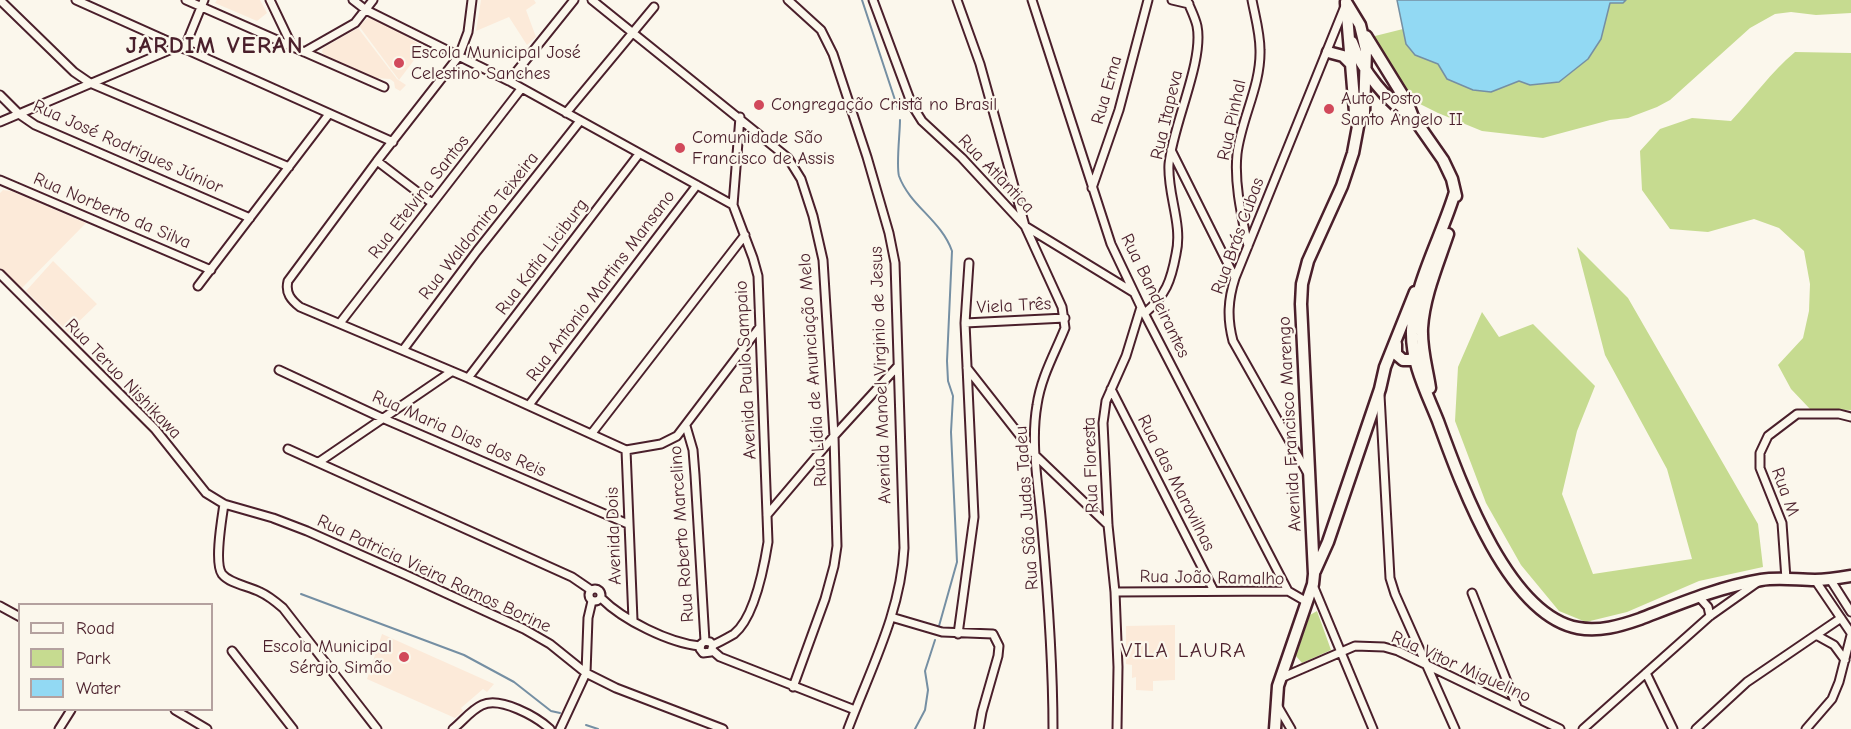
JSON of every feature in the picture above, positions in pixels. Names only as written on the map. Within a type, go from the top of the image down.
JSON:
[{"type":"main road","name":"Avenida Francisco Marengo","points":[[1275,729],[1276,702],[1281,678],[1314,579],[1301,304],[1302,284],[1312,249],[1342,186],[1353,153],[1359,121],[1364,113],[1366,50],[1360,25],[1346,1]]},
{"type":"main road","name":"Avenida Francisco Marengo","points":[[1346,1],[1355,112],[1359,121]]},
{"type":"main road","points":[[1360,25],[1408,104],[1413,117],[1443,160],[1455,192],[1457,209],[1424,314],[1423,349],[1435,414]]},
{"type":"main road","points":[[1347,26],[1355,50],[1366,71],[1400,111],[1413,117]]},
{"type":"main road","points":[[1328,52],[1344,56],[1351,64]]},
{"type":"main road","points":[[1365,91],[1380,88]]},
{"type":"main road","points":[[1455,192],[1426,272],[1414,317],[1412,329],[1414,358],[1460,481],[1478,519],[1505,567],[1526,596],[1541,611],[1557,621],[1577,628],[1612,628],[1721,588],[1762,579],[1815,580],[1851,576]]},
{"type":"main road","points":[[1314,579],[1398,335],[1414,293],[1426,272]]},
{"type":"main road","points":[[1398,335],[1395,351],[1400,359],[1406,361],[1414,358],[1423,349]]},
{"type":"main road","points":[[1381,384],[1400,359]]},
{"type":"street","points":[[0,0],[74,72],[90,83],[289,167]]},
{"type":"street","points":[[76,0],[393,142]]},
{"type":"street","points":[[186,0],[203,3],[292,47],[384,87]]},
{"type":"street","points":[[270,0],[292,47]]},
{"type":"street","points":[[353,0],[366,10],[509,81],[733,205],[740,117]]},
{"type":"street","points":[[304,52],[350,27],[361,17],[373,0]]},
{"type":"street","points":[[472,0],[468,32],[459,56],[288,281],[290,298],[300,307],[468,378],[626,450],[650,447],[670,441],[686,426],[759,328]]},
{"type":"street","points":[[509,81],[574,0]]},
{"type":"street","name":"Rua Lídia de Anunciação Melo","points":[[592,0],[788,158],[801,179],[813,216],[823,260],[834,436],[837,546],[825,599],[793,687]]},
{"type":"street","name":"Avenida Manoel Virginio de Jesus","points":[[788,0],[816,26],[826,38],[833,54],[867,157],[894,251],[904,548],[902,579],[891,617],[848,729]]},
{"type":"street","name":"Rua Atlantica","points":[[873,0],[915,112],[922,122],[962,158],[1025,226],[1133,292]]},
{"type":"street","points":[[957,0],[980,64],[1025,226],[1065,318]]},
{"type":"street","name":"Rua Bandeirantes","points":[[1032,0],[1111,244],[1133,292],[1288,591]]},
{"type":"street","name":"Rua Ema","points":[[1092,188],[1119,110],[1148,0]]},
{"type":"street","name":"Rua Itapeva","points":[[1143,310],[1160,300],[1168,284],[1178,245],[1170,180],[1171,150],[1197,52],[1196,25],[1188,2],[1172,0]]},
{"type":"street","name":"Rua Pinhal","points":[[1248,246],[1241,212],[1237,166],[1239,142],[1259,66],[1258,29],[1252,0]]},
{"type":"street","name":"Rua Brás Cubas","points":[[1308,474],[1233,341],[1228,308],[1235,278],[1328,52],[1346,1]]},
{"type":"street","points":[[0,122],[181,47],[203,3]]},
{"type":"street","points":[[566,113],[654,7]]},
{"type":"street","name":"Rua Etelvina Santos","points":[[340,323],[521,89]]},
{"type":"street","name":"Rua José Rodrigues Júnior","points":[[0,95],[19,114],[35,125],[250,218]]},
{"type":"street","points":[[198,286],[329,114]]},
{"type":"street","name":"Rua Waldomiro Teixeira","points":[[404,350],[477,251],[580,121]]},
{"type":"street","points":[[1171,150],[1235,278]]},
{"type":"street","name":"Rua Katia Liciburg","points":[[468,378],[639,154]]},
{"type":"street","points":[[377,161],[432,203]]},
{"type":"street","name":"Rua Norberto da Silva","points":[[0,181],[212,270]]},
{"type":"street","name":"Rua Antonio Martins Mansano","points":[[529,405],[697,185]]},
{"type":"street","name":"Avenida Paulo Sampaio","points":[[713,648],[734,633],[745,621],[760,581],[768,542],[758,276],[733,205]]},
{"type":"street","points":[[592,433],[745,235]]},
{"type":"street","points":[[958,634],[974,517],[965,323],[969,263]]},
{"type":"street","name":"Rua Teruo Nishikawa","points":[[0,274],[155,429],[206,493],[224,504]]},
{"type":"street","name":"Rua Floresta","points":[[1117,729],[1118,667],[1115,592],[1108,525],[1102,423],[1103,411],[1111,388],[1143,310]]},
{"type":"street","name":"Viela Três","points":[[965,323],[1065,318]]},
{"type":"street","name":"Rua São Judas Tadeu","points":[[1052,728],[1051,632],[1035,422],[1042,380],[1065,327],[1065,318]]},
{"type":"street","points":[[767,515],[897,366]]},
{"type":"street","points":[[967,368],[1036,456],[1108,525]]},
{"type":"street","name":"Rua Maria Dias dos Reis","points":[[279,370],[382,418],[628,524]]},
{"type":"street","points":[[319,462],[451,372]]},
{"type":"street","points":[[1381,384],[1390,578],[1455,729]]},
{"type":"street","name":"Rua das Maravilhas","points":[[1111,388],[1214,591]]},
{"type":"street","name":"Rua M","points":[[1786,579],[1784,534],[1778,510],[1760,468],[1761,453],[1768,436],[1797,414],[1839,414],[1851,417]]},
{"type":"street","name":"Rua Roberto Marcelino","points":[[686,426],[693,450],[695,475],[702,644]]},
{"type":"street","points":[[288,449],[572,577],[591,590],[600,591],[601,598],[615,610],[672,641],[702,644],[710,642],[720,657],[855,710]]},
{"type":"street","name":"Avenida Dois","points":[[626,450],[633,620]]},
{"type":"street","points":[[224,504],[218,560],[221,573],[227,578],[259,591],[283,608],[377,729]]},
{"type":"street","name":"Rua Patricia Vieira Ramos Borine","points":[[224,504],[273,518],[307,531],[524,629],[550,644],[586,673],[616,688],[723,729]]},
{"type":"street","points":[[1314,579],[1340,652],[1373,729]]},
{"type":"street","points":[[1583,729],[1710,616],[1762,579]]},
{"type":"street","points":[[1830,579],[1851,612]]},
{"type":"street","points":[[1806,729],[1832,699],[1851,634],[1815,580]]},
{"type":"street","points":[[562,728],[586,673],[591,590]]},
{"type":"street","name":"Rua João Ramalho","points":[[1115,592],[1288,591],[1307,602]]},
{"type":"street","points":[[1472,593],[1517,707]]},
{"type":"street","points":[[1699,597],[1708,607],[1710,616]]},
{"type":"street","points":[[592,601],[601,598]]},
{"type":"street","points":[[0,606],[18,616]]},
{"type":"street","points":[[891,617],[932,630],[958,634],[993,634],[999,646],[999,656],[981,712],[979,729]]},
{"type":"street","points":[[1696,729],[1747,682],[1841,618]]},
{"type":"street","points":[[1816,635],[1834,645],[1845,660]]},
{"type":"street","points":[[702,644],[703,653],[708,654],[713,648]]},
{"type":"street","name":"Rua Vitor Miguelino","points":[[1281,678],[1355,646],[1383,647],[1398,651],[1560,729]]},
{"type":"street","points":[[232,651],[293,729]]},
{"type":"street","points":[[1646,673],[1673,729]]},
{"type":"street","points":[[458,728],[475,709],[493,702],[504,704],[532,717],[550,729]]},
{"type":"street","points":[[1276,702],[1291,729]]},
{"type":"street","points":[[59,729],[70,711]]},
{"type":"street","points":[[177,711],[207,729]]},
{"type":"shaded area","points":[[217,0],[260,0],[267,13],[257,21],[215,3]]},
{"type":"shaded area","points":[[481,0],[534,0],[536,3],[526,10],[536,37],[527,45],[509,17],[476,31]]},
{"type":"shaded area","name":"Escola Municipal José Celestino Sanches","points":[[371,15],[424,47],[399,80],[359,26]]},
{"type":"shaded area","points":[[358,28],[397,79],[406,85],[400,91],[395,88],[394,82],[390,79],[375,78],[325,56],[322,52],[323,48]]},
{"type":"shaded area","points":[[3,190],[11,191],[86,223],[21,289],[0,268],[0,193]]},
{"type":"shaded area","points":[[53,261],[97,304],[68,332],[26,291]]},
{"type":"shaded area","points":[[1175,625],[1175,680],[1153,681],[1153,691],[1136,690],[1136,677],[1132,678],[1132,665],[1126,664],[1126,626]]},
{"type":"shaded area","name":"Escola Municipal Sérgio Simão","points":[[382,634],[494,684],[487,692],[483,689],[461,708],[463,711],[455,718],[367,679]]},
{"type":"green space","points":[[1626,0],[1851,0],[1851,13],[1775,14],[1750,28],[1670,100],[1657,107],[1628,118],[1610,120],[1543,138],[1482,131],[1412,100],[1371,37],[1403,29],[1406,44],[1415,55],[1438,64],[1447,79],[1491,92],[1519,81],[1530,85],[1559,82],[1588,59],[1601,39],[1610,3],[1623,3]]},
{"type":"green space","points":[[1795,52],[1851,53],[1851,410],[1810,409],[1791,389],[1778,365],[1803,338],[1809,311],[1810,284],[1804,251],[1779,228],[1754,219],[1708,232],[1670,229],[1642,190],[1640,151],[1660,129],[1692,118],[1731,121]]},
{"type":"green space","points":[[1577,247],[1628,298],[1758,524],[1763,567],[1699,581],[1627,612],[1586,622],[1559,611],[1521,565],[1486,503],[1455,421],[1458,367],[1482,312],[1499,337],[1533,324],[1595,386],[1577,431],[1562,494],[1593,574],[1692,559],[1667,469],[1605,355]]},
{"type":"green space","points":[[1317,611],[1331,650],[1302,663],[1296,656],[1310,615]]},
{"type":"water","points":[[1397,0],[1626,0],[1623,3],[1610,3],[1601,39],[1588,59],[1559,82],[1530,85],[1519,81],[1491,92],[1473,90],[1447,79],[1438,64],[1415,55],[1406,44]]},
{"type":"waterway","points":[[862,0],[898,109]]},
{"type":"waterway","points":[[900,120],[899,176],[910,196],[941,230],[952,251],[947,361],[948,381],[953,396],[951,432],[957,562],[939,626]]},
{"type":"waterway","points":[[301,594],[464,655],[514,682],[551,711],[560,713]]},
{"type":"waterway","points":[[915,729],[925,710],[928,690],[925,671],[935,640]]},
{"type":"waterway","points":[[586,725],[598,729]]},
{"type":"place","name":"Escola Municipal José Celestino Sanches","points":[[399,63]]},
{"type":"place","name":"Congregação Cristã no Brasil","points":[[759,105]]},
{"type":"place","name":"Auto Posto Santo Ângelo II","points":[[1329,109]]},
{"type":"place","name":"Comunidade São Francisco de Assis","points":[[680,148]]},
{"type":"place","name":"Escola Municipal Sérgio Simão","points":[[404,657]]},
{"type":"district","name":"JARDIM VERAN","points":[[215,46]]},
{"type":"district","name":"VILA LAURA","points":[[1184,651]]}]
